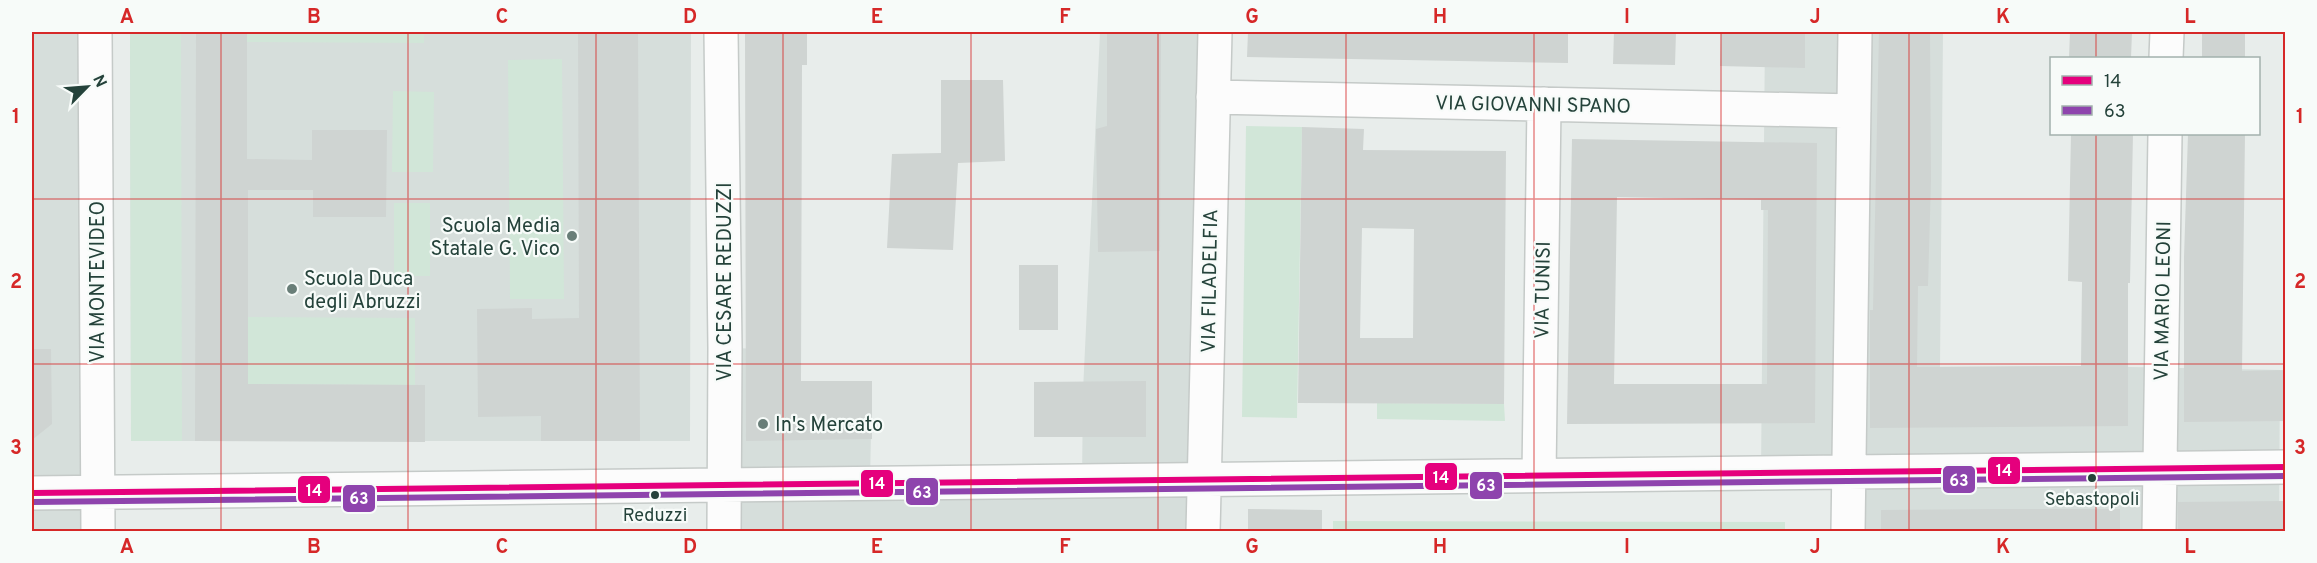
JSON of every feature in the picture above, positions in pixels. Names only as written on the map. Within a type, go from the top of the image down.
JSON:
[{"type":"street","name":"VIA MONTEVIDEO","points":[[95,32],[99,531]]},
{"type":"street","name":"VIA CESARE REDUZZI","points":[[721,32],[724,531]]},
{"type":"street","name":"VIA FILADELFIA","points":[[1203,531],[1215,32]]},
{"type":"street","points":[[1848,531],[1855,32]]},
{"type":"street","points":[[2166,57],[2167,32]]},
{"type":"street","name":"VIA GIOVANNI SPANO","points":[[1213,97],[1854,111]]},
{"type":"street","name":"VIA TUNISI","points":[[1539,475],[1544,104]]},
{"type":"street","name":"VIA MARIO LEONI","points":[[2160,468],[2165,135]]},
{"type":"street","points":[[32,493],[2286,467]]},
{"type":"street","points":[[2159,531],[2160,468]]},
{"type":"shaded area","points":[[32,32],[95,32],[98,531],[32,531]]},
{"type":"shaded area","points":[[130,32],[691,32],[690,441],[131,441]]},
{"type":"shaded area","points":[[1100,32],[1215,32],[1203,531],[724,532],[725,348],[779,349],[796,381],[872,381],[870,482],[1082,480],[1083,391]]},
{"type":"shaded area","points":[[1765,32],[1943,32],[1940,367],[2081,366],[2280,370],[2279,531],[1848,531],[1849,472],[1761,473]]},
{"type":"green space","points":[[130,32],[181,32],[182,441],[131,441]]},
{"type":"green space","points":[[247,32],[424,32],[424,43],[247,42]]},
{"type":"green space","points":[[562,59],[564,299],[510,299],[508,60]]},
{"type":"green space","points":[[393,91],[434,92],[433,172],[392,172]]},
{"type":"green space","points":[[1246,126],[1302,127],[1297,418],[1242,417]]},
{"type":"green space","points":[[394,203],[430,203],[430,276],[394,276]]},
{"type":"green space","points":[[248,317],[415,318],[415,385],[248,384]]},
{"type":"green space","points":[[1377,403],[1504,404],[1505,421],[1377,419]]},
{"type":"green space","points":[[1333,521],[1785,522],[1785,531],[1333,532]]},
{"type":"building","points":[[196,32],[247,32],[247,159],[312,160],[312,130],[387,130],[386,217],[313,217],[313,190],[248,190],[248,384],[425,385],[425,442],[195,441]]},
{"type":"building","points":[[578,32],[638,32],[640,441],[541,441],[541,416],[478,417],[477,309],[532,308],[532,319],[579,318]]},
{"type":"building","points":[[745,32],[807,32],[807,65],[802,65],[801,381],[872,381],[872,439],[746,441]]},
{"type":"building","points":[[1107,32],[1161,32],[1160,251],[1098,252],[1096,129],[1107,126]]},
{"type":"building","points":[[1248,32],[1568,32],[1568,63],[1247,57]]},
{"type":"building","points":[[1614,32],[1676,32],[1675,65],[1613,64]]},
{"type":"building","points":[[1721,32],[1805,32],[1805,68],[1720,66]]},
{"type":"building","points":[[1879,32],[1930,32],[1931,180],[1928,286],[1918,286],[1917,367],[2081,366],[2082,282],[2068,281],[2071,135],[2133,135],[2130,283],[2128,283],[2128,426],[1870,428],[1870,310],[1873,310]]},
{"type":"building","points":[[2070,32],[2132,32],[2131,57],[2069,57]]},
{"type":"building","points":[[2202,32],[2245,32],[2245,57],[2202,57]]},
{"type":"building","points":[[941,80],[1003,80],[1005,161],[958,163],[953,250],[887,248],[892,154],[941,153]]},
{"type":"building","points":[[1302,127],[1364,129],[1363,150],[1506,151],[1504,404],[1298,403]],"holes":[[[1362,228],[1414,229],[1413,338],[1360,338]]]},
{"type":"building","points":[[2188,135],[2245,135],[2242,371],[2286,370],[2286,421],[2184,422],[2184,257]]},
{"type":"building","points":[[1572,139],[1817,143],[1815,423],[1567,424]],"holes":[[[1617,197],[1761,200],[1761,210],[1768,210],[1767,384],[1614,384]]]},
{"type":"building","points":[[1019,265],[1058,265],[1058,330],[1019,330]]},
{"type":"building","points":[[32,349],[51,349],[52,424],[32,440]]},
{"type":"building","points":[[1146,381],[1146,437],[1034,437],[1034,382]]},
{"type":"building","points":[[2286,501],[2286,531],[2178,531],[2178,502]]},
{"type":"building","points":[[1248,509],[1322,510],[1322,531],[1248,531]]},
{"type":"building","points":[[2120,509],[2120,531],[1881,531],[1881,510]]},
{"type":"transit line","name":"14","points":[[32,493],[2286,467]]},
{"type":"transit line","name":"63","points":[[32,502],[2286,476]]},
{"type":"place","name":"Scuola Media Statale G. Vico","points":[[572,236]]},
{"type":"place","name":"Scuola Duca degli Abruzzi","points":[[292,289]]},
{"type":"place","name":"In's Mercato","points":[[763,424]]},
{"type":"place","name":"Sebastopoli","points":[[2092,478]]},
{"type":"place","name":"Reduzzi","points":[[655,495]]}]
